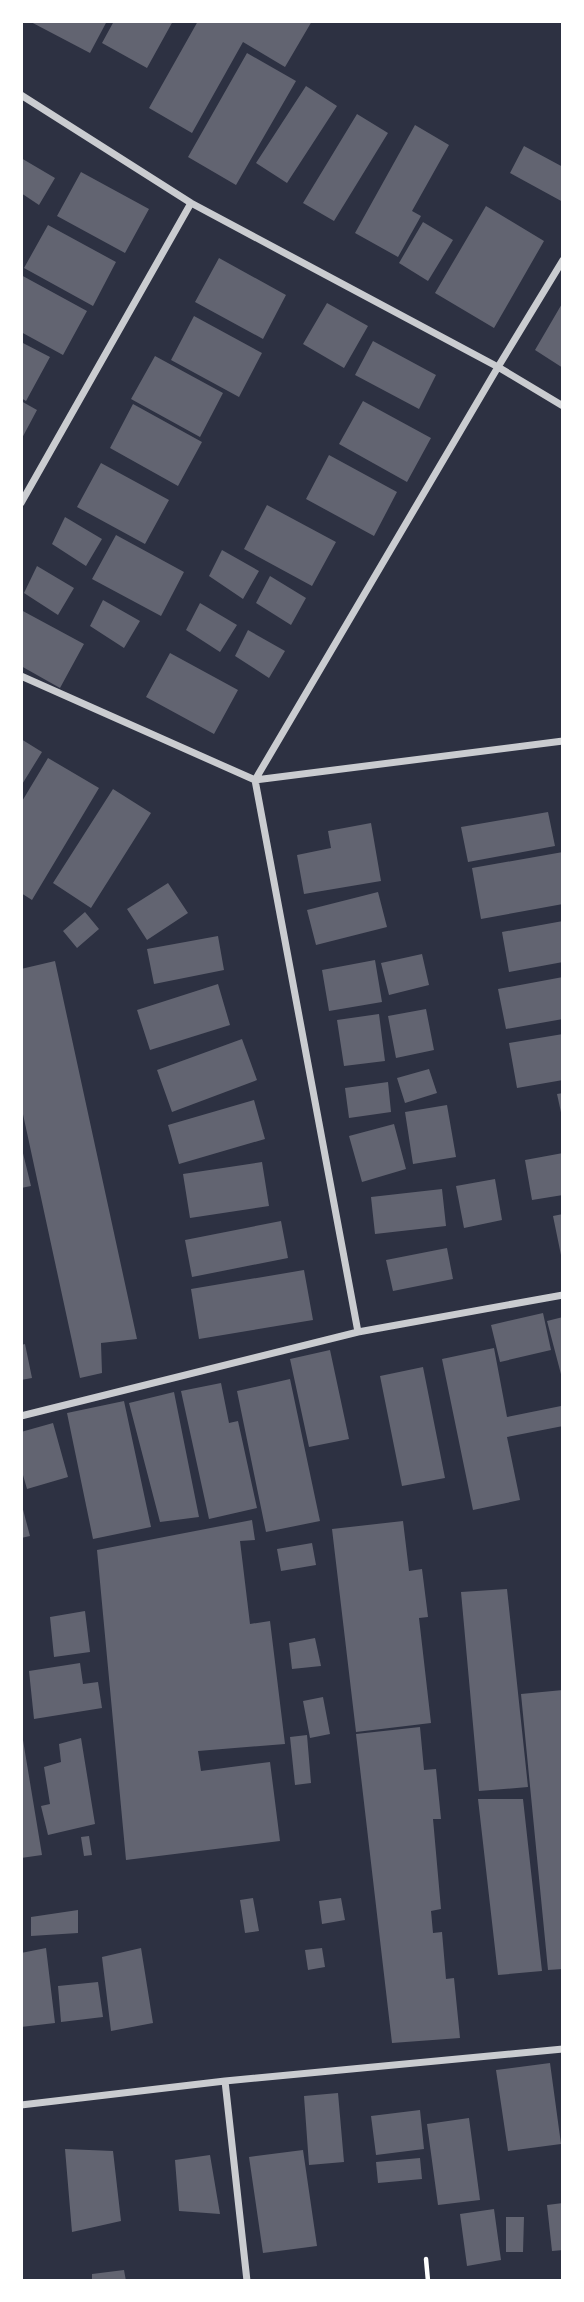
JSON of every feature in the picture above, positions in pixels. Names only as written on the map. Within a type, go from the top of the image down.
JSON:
[{"type":"street","points":[[21,95],[191,203],[498,367],[563,406]]},
{"type":"street","points":[[21,503],[191,203]]},
{"type":"street","points":[[358,1332],[255,780],[563,260]]},
{"type":"street","points":[[21,676],[255,780],[563,741]]},
{"type":"street","points":[[21,1416],[358,1332],[563,1295]]},
{"type":"street","points":[[21,2105],[225,2081],[563,2049]]},
{"type":"street","points":[[225,2081],[247,2281]]},
{"type":"path","points":[[426,2259],[428,2281]]},
{"type":"building","points":[[29,21],[107,21],[90,53]]},
{"type":"building","points":[[114,21],[173,21],[147,68],[102,43]]},
{"type":"building","points":[[198,21],[312,21],[285,67],[243,42],[192,133],[149,108]]},
{"type":"building","points":[[247,53],[296,81],[236,185],[188,157]]},
{"type":"building","points":[[306,86],[337,106],[287,183],[256,163]]},
{"type":"building","points":[[357,114],[388,133],[334,221],[303,203]]},
{"type":"building","points":[[415,125],[449,145],[412,211],[421,216],[398,257],[355,233]]},
{"type":"building","points":[[524,146],[563,167],[563,202],[510,173]]},
{"type":"building","points":[[21,158],[55,178],[39,205],[21,193]]},
{"type":"building","points":[[81,172],[149,209],[125,253],[57,216]]},
{"type":"building","points":[[486,206],[544,241],[494,328],[435,293]]},
{"type":"building","points":[[423,222],[453,240],[428,281],[399,263]]},
{"type":"building","points":[[48,225],[116,262],[93,306],[24,268]]},
{"type":"building","points":[[219,258],[286,295],[263,339],[195,302]]},
{"type":"building","points":[[21,275],[87,311],[63,355],[21,332]]},
{"type":"building","points":[[563,302],[563,368],[535,350]]},
{"type":"building","points":[[327,303],[368,326],[344,368],[303,344]]},
{"type":"building","points":[[194,316],[262,353],[239,397],[171,360]]},
{"type":"building","points":[[373,341],[436,375],[419,409],[355,375]]},
{"type":"building","points":[[21,342],[50,357],[26,401],[21,398]]},
{"type":"building","points":[[155,356],[223,393],[200,437],[131,399]]},
{"type":"building","points":[[21,401],[37,410],[21,440]]},
{"type":"building","points":[[363,401],[431,438],[407,482],[339,444]]},
{"type":"building","points":[[133,404],[202,442],[178,486],[110,448]]},
{"type":"building","points":[[329,455],[397,492],[374,536],[306,499]]},
{"type":"building","points":[[101,463],[169,500],[145,544],[77,507]]},
{"type":"building","points":[[267,505],[336,542],[312,586],[244,549]]},
{"type":"building","points":[[65,517],[102,539],[86,566],[52,544]]},
{"type":"building","points":[[116,535],[184,572],[161,616],[92,579]]},
{"type":"building","points":[[222,550],[259,571],[243,599],[209,576]]},
{"type":"building","points":[[37,566],[74,588],[58,615],[24,593]]},
{"type":"building","points":[[270,576],[306,598],[291,625],[256,603]]},
{"type":"building","points":[[103,600],[140,621],[124,648],[90,626]]},
{"type":"building","points":[[200,603],[237,625],[220,652],[186,630]]},
{"type":"building","points":[[21,610],[84,644],[60,688],[21,666]]},
{"type":"building","points":[[248,630],[285,651],[269,678],[235,656]]},
{"type":"building","points":[[170,653],[238,690],[214,734],[146,697]]},
{"type":"building","points":[[21,739],[42,752],[21,786]]},
{"type":"building","points":[[48,758],[99,788],[32,900],[21,893],[21,803]]},
{"type":"building","points":[[113,789],[151,813],[91,908],[53,883]]},
{"type":"building","points":[[548,812],[555,846],[468,862],[461,827]]},
{"type":"building","points":[[371,823],[381,881],[304,894],[297,855],[331,848],[328,831]]},
{"type":"building","points":[[563,852],[563,904],[481,919],[472,868]]},
{"type":"building","points":[[168,883],[188,913],[147,940],[127,909]]},
{"type":"building","points":[[378,892],[387,927],[316,945],[307,910]]},
{"type":"building","points":[[85,912],[99,929],[77,948],[63,931]]},
{"type":"building","points":[[563,921],[563,962],[509,972],[502,932]]},
{"type":"building","points":[[218,936],[224,970],[154,984],[147,949]]},
{"type":"building","points":[[422,954],[429,985],[389,995],[381,963]]},
{"type":"building","points":[[375,960],[382,1002],[329,1011],[322,970]]},
{"type":"building","points":[[55,961],[137,1339],[101,1343],[102,1373],[80,1378],[21,1105],[21,969]]},
{"type":"building","points":[[563,977],[563,1019],[506,1029],[498,989]]},
{"type":"building","points":[[218,984],[230,1025],[150,1050],[137,1010]]},
{"type":"building","points":[[426,1009],[434,1050],[396,1058],[388,1016]]},
{"type":"building","points":[[379,1014],[385,1061],[344,1066],[337,1020]]},
{"type":"building","points":[[563,1034],[563,1080],[517,1088],[509,1043]]},
{"type":"building","points":[[242,1039],[257,1080],[172,1112],[157,1070]]},
{"type":"building","points":[[429,1069],[437,1093],[405,1103],[397,1078]]},
{"type":"building","points":[[388,1082],[391,1112],[349,1118],[345,1088]]},
{"type":"building","points":[[563,1093],[563,1117],[562,1117],[557,1094]]},
{"type":"building","points":[[254,1100],[265,1139],[179,1164],[168,1125]]},
{"type":"building","points":[[447,1105],[456,1157],[413,1164],[405,1112]]},
{"type":"building","points":[[394,1124],[406,1169],[362,1182],[349,1136]]},
{"type":"building","points":[[21,1145],[31,1186],[21,1188]]},
{"type":"building","points":[[563,1153],[563,1195],[532,1200],[525,1160]]},
{"type":"building","points":[[262,1162],[269,1206],[190,1218],[183,1174]]},
{"type":"building","points":[[495,1179],[502,1220],[464,1228],[456,1186]]},
{"type":"building","points":[[442,1189],[446,1226],[375,1234],[371,1197]]},
{"type":"building","points":[[563,1214],[563,1260],[562,1260],[553,1216]]},
{"type":"building","points":[[281,1221],[288,1258],[192,1277],[185,1240]]},
{"type":"building","points":[[447,1248],[453,1279],[393,1291],[386,1260]]},
{"type":"building","points":[[304,1270],[313,1320],[199,1339],[191,1289]]},
{"type":"building","points":[[543,1313],[551,1350],[500,1362],[491,1325]]},
{"type":"building","points":[[563,1317],[563,1378],[562,1378],[547,1321]]},
{"type":"building","points":[[25,1344],[32,1378],[21,1380],[21,1345]]},
{"type":"building","points":[[494,1348],[507,1417],[561,1406],[563,1426],[507,1437],[520,1500],[473,1510],[442,1359]]},
{"type":"building","points":[[330,1350],[349,1439],[309,1447],[290,1359]]},
{"type":"building","points":[[423,1367],[445,1478],[402,1486],[380,1376]]},
{"type":"building","points":[[290,1379],[320,1521],[266,1532],[237,1391]]},
{"type":"building","points":[[221,1383],[229,1423],[238,1421],[257,1508],[209,1519],[181,1391]]},
{"type":"building","points":[[174,1392],[199,1517],[160,1522],[129,1403]]},
{"type":"building","points":[[124,1401],[151,1527],[93,1539],[67,1413]]},
{"type":"building","points":[[53,1423],[68,1477],[27,1489],[21,1468],[21,1432]]},
{"type":"building","points":[[21,1502],[30,1536],[21,1538]]},
{"type":"building","points":[[252,1520],[255,1540],[240,1541],[250,1624],[270,1621],[285,1744],[198,1751],[201,1771],[270,1762],[280,1841],[126,1860],[97,1550]]},
{"type":"building","points":[[403,1521],[409,1571],[422,1569],[428,1617],[419,1618],[431,1723],[356,1732],[332,1529]]},
{"type":"building","points":[[312,1543],[316,1565],[281,1571],[277,1549]]},
{"type":"building","points":[[507,1589],[528,1787],[479,1791],[461,1592]]},
{"type":"building","points":[[85,1611],[90,1652],[54,1657],[50,1617]]},
{"type":"building","points":[[315,1638],[321,1666],[292,1669],[289,1643]]},
{"type":"building","points":[[80,1663],[83,1684],[98,1682],[102,1708],[34,1719],[29,1671]]},
{"type":"building","points":[[563,1690],[563,1969],[548,1970],[521,1694]]},
{"type":"building","points":[[323,1697],[330,1734],[310,1738],[303,1701]]},
{"type":"building","points":[[420,1727],[424,1770],[436,1769],[441,1819],[433,1819],[441,1909],[431,1911],[433,1933],[442,1932],[446,1979],[454,1978],[460,2038],[392,2043],[356,1734]]},
{"type":"building","points":[[21,1728],[42,1855],[21,1858]]},
{"type":"building","points":[[307,1735],[311,1783],[295,1785],[290,1737]]},
{"type":"building","points":[[81,1738],[95,1824],[48,1835],[41,1806],[50,1804],[44,1767],[61,1762],[59,1744]]},
{"type":"building","points":[[478,1799],[523,1799],[542,1971],[498,1975]]},
{"type":"building","points":[[89,1836],[92,1855],[84,1856],[81,1837]]},
{"type":"building","points":[[253,1898],[259,1931],[245,1933],[240,1900]]},
{"type":"building","points":[[341,1898],[345,1920],[322,1924],[319,1901]]},
{"type":"building","points":[[78,1910],[78,1933],[31,1936],[31,1917]]},
{"type":"building","points":[[46,1948],[55,2023],[21,2027],[21,1953]]},
{"type":"building","points":[[141,1948],[153,2023],[111,2031],[102,1957]]},
{"type":"building","points":[[322,1948],[325,1967],[308,1970],[305,1950]]},
{"type":"building","points":[[98,1982],[103,2017],[61,2022],[58,1986]]},
{"type":"building","points":[[550,2063],[561,2144],[508,2151],[496,2070]]},
{"type":"building","points":[[338,2093],[344,2162],[309,2165],[304,2096]]},
{"type":"building","points":[[420,2110],[424,2149],[376,2155],[371,2116]]},
{"type":"building","points":[[469,2118],[480,2200],[438,2205],[427,2124]]},
{"type":"building","points":[[65,2149],[113,2151],[121,2221],[72,2232]]},
{"type":"building","points":[[303,2150],[317,2246],[263,2253],[249,2157]]},
{"type":"building","points":[[210,2155],[220,2214],[179,2211],[175,2160]]},
{"type":"building","points":[[420,2158],[422,2179],[378,2183],[376,2162]]},
{"type":"building","points":[[563,2203],[563,2250],[552,2251],[547,2205]]},
{"type":"building","points":[[494,2209],[501,2260],[467,2266],[460,2214]]},
{"type":"building","points":[[506,2217],[524,2217],[523,2252],[506,2252]]},
{"type":"building","points":[[124,2270],[126,2281],[92,2281],[92,2274]]}]
